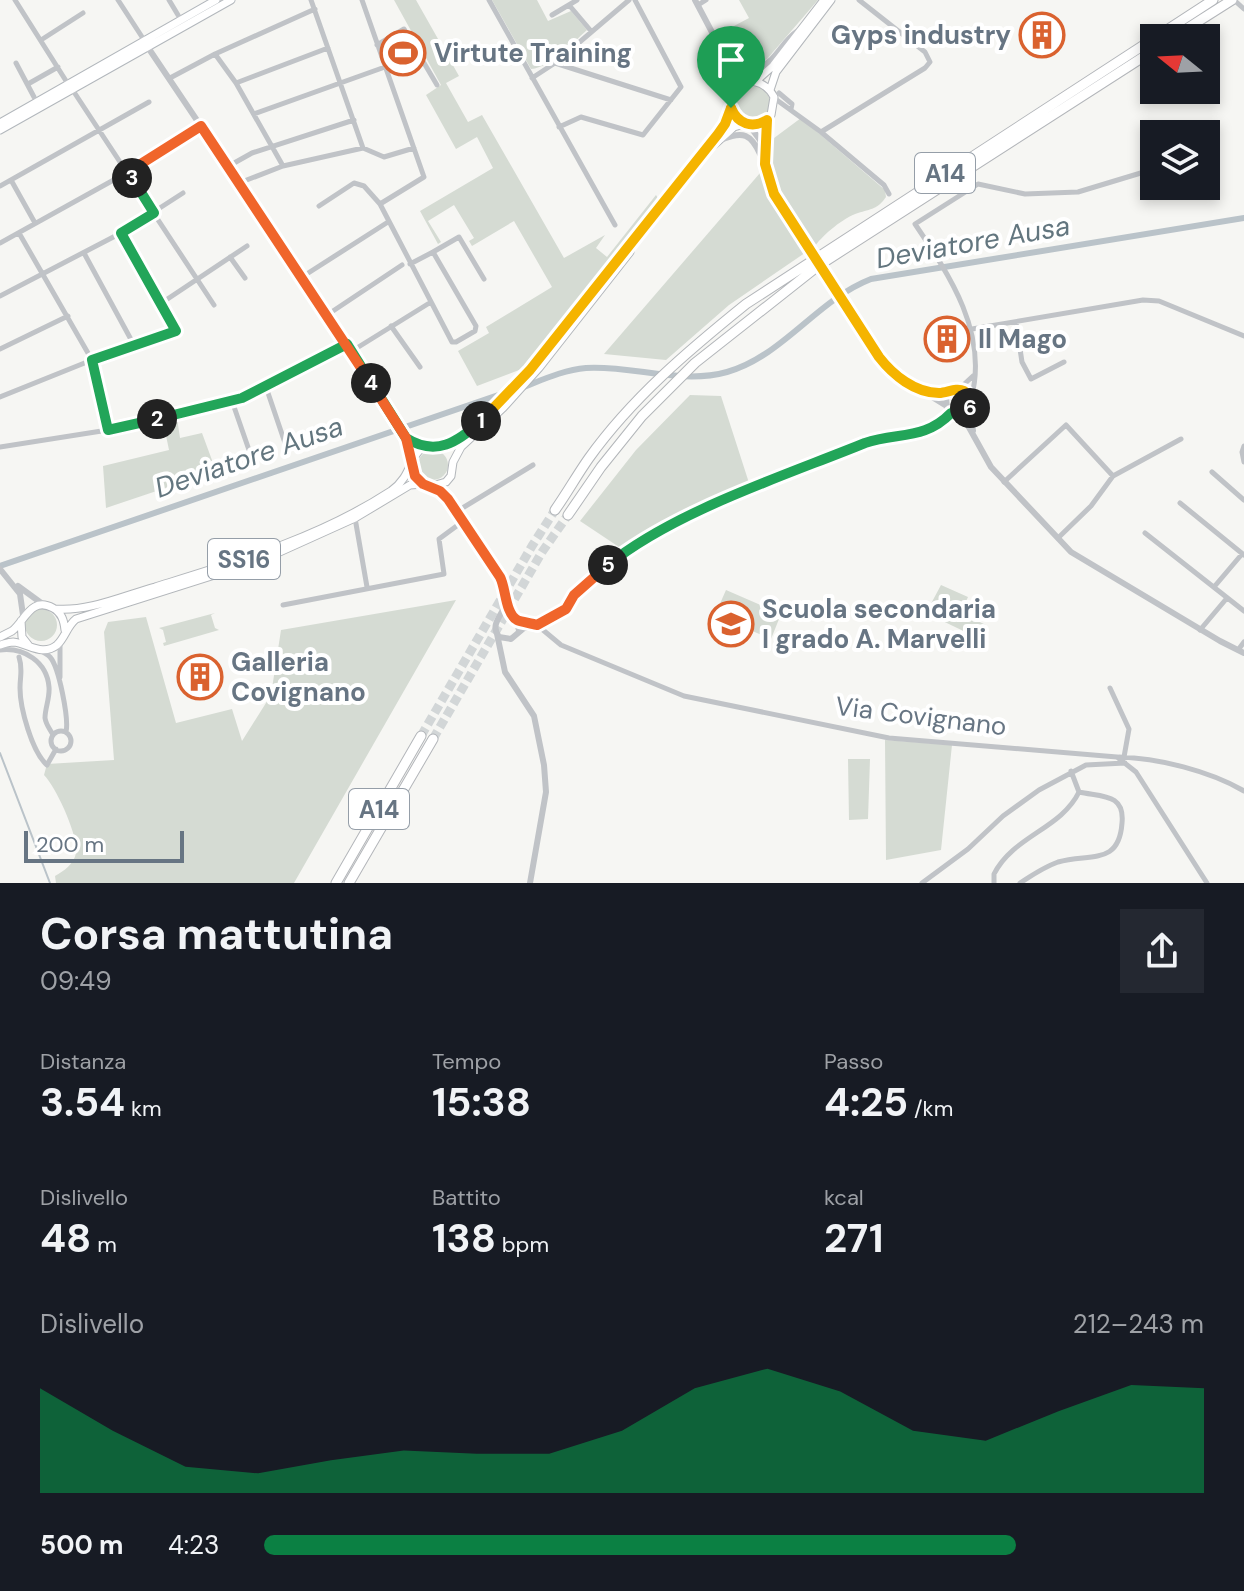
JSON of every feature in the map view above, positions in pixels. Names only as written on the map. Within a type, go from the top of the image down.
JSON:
[{"type":"highway","name":"A14","points":[[555,510],[590,457],[649,388],[684,354],[746,304],[1213,0]]},
{"type":"highway","points":[[1194,24],[1229,2]]},
{"type":"highway","name":"A14","points":[[568,515],[642,416],[695,363],[818,266],[1140,59]]},
{"type":"highway","name":"A14","points":[[336,883],[421,736]]},
{"type":"highway","name":"A14","points":[[349,883],[433,739]]},
{"type":"main road","points":[[0,130],[216,0]]},
{"type":"main road","points":[[145,43],[231,0]]},
{"type":"main road","points":[[535,369],[718,134],[731,108],[733,93],[741,85],[765,75],[824,0]]},
{"type":"main road","points":[[412,463],[415,476],[423,484],[439,485],[451,476],[453,462],[461,447],[535,369],[718,141],[734,127],[767,120],[774,110],[776,72],[831,0]]},
{"type":"main road","points":[[754,81],[774,94]]},
{"type":"main road","points":[[0,123],[70,87]]},
{"type":"main road","points":[[731,108],[736,117],[747,124]]},
{"type":"main road","points":[[427,445],[441,446],[460,439],[500,408]]},
{"type":"main road","name":"SS16","points":[[44,605],[55,609],[81,608],[279,546],[331,524],[386,494],[402,482],[416,453],[427,445]]},
{"type":"main road","points":[[441,446],[453,462]]},
{"type":"main road","name":"SS16","points":[[0,647],[14,642],[34,648],[51,648],[76,619],[262,560],[355,518],[410,485],[423,484]]},
{"type":"main road","points":[[0,637],[13,630],[32,607],[44,605]]},
{"type":"main road","points":[[55,609],[64,623],[62,638]]},
{"type":"main road","points":[[22,617],[22,637],[34,648]]},
{"type":"street","points":[[16,0],[214,305]]},
{"type":"street","points":[[118,0],[352,351],[406,438],[412,463]]},
{"type":"street","points":[[169,0],[178,15]]},
{"type":"street","points":[[311,0],[363,148]]},
{"type":"street","points":[[362,0],[424,177],[380,204]]},
{"type":"street","points":[[489,0],[615,225]]},
{"type":"street","points":[[552,15],[577,0]]},
{"type":"street","points":[[532,78],[555,63],[629,0]]},
{"type":"street","points":[[559,127],[581,117],[643,135],[681,84],[635,0]]},
{"type":"street","points":[[706,0],[696,2],[729,64],[735,85],[733,93]]},
{"type":"street","points":[[821,132],[930,62],[925,52],[859,0]]},
{"type":"street","points":[[1229,2],[1244,9]]},
{"type":"street","points":[[569,5],[591,31]]},
{"type":"street","points":[[170,78],[315,9]]},
{"type":"street","points":[[41,40],[83,13]]},
{"type":"street","points":[[377,45],[404,29],[437,85]]},
{"type":"street","points":[[714,35],[737,62],[757,68],[771,60],[790,36],[801,30]]},
{"type":"street","points":[[236,83],[328,48]]},
{"type":"street","points":[[215,54],[236,83],[283,166]]},
{"type":"street","points":[[16,63],[34,97]]},
{"type":"street","points":[[555,63],[671,100]]},
{"type":"street","points":[[729,64],[739,75],[754,81]]},
{"type":"street","points":[[28,84],[58,67]]},
{"type":"street","points":[[254,114],[385,67]]},
{"type":"street","points":[[774,94],[884,185],[889,194]]},
{"type":"street","points":[[0,186],[149,102]]},
{"type":"street","points":[[227,167],[252,153],[354,120]]},
{"type":"street","points":[[765,164],[767,120]]},
{"type":"street","points":[[747,124],[760,140],[774,194],[785,215],[866,340],[890,371],[926,392],[966,422],[980,450],[1004,482],[1071,552],[1200,630],[1241,651],[1244,642]]},
{"type":"street","points":[[0,243],[128,172],[201,126]]},
{"type":"street","points":[[718,141],[733,134],[746,134],[755,143],[765,164]]},
{"type":"street","points":[[238,184],[283,166],[363,148],[384,157],[414,148]]},
{"type":"street","points":[[973,435],[971,404],[976,355],[972,329],[947,277],[915,224],[978,184],[1025,194],[1078,192],[1140,173]]},
{"type":"street","points":[[11,180],[35,223]]},
{"type":"street","points":[[319,206],[354,183],[364,186],[380,204],[452,342],[456,342],[475,331],[476,326],[433,252]]},
{"type":"street","points":[[0,296],[121,233],[183,193]]},
{"type":"street","points":[[302,277],[388,222]]},
{"type":"street","points":[[19,233],[92,360],[108,430]]},
{"type":"street","points":[[0,397],[176,331],[121,233]]},
{"type":"street","points":[[410,264],[459,237],[484,279]]},
{"type":"street","points":[[160,304],[247,246]]},
{"type":"street","points":[[84,253],[134,345]]},
{"type":"street","points":[[230,257],[245,278]]},
{"type":"street","points":[[327,315],[402,265]]},
{"type":"street","points":[[972,329],[1151,300],[1244,336]]},
{"type":"street","points":[[352,351],[431,302]]},
{"type":"street","points":[[0,349],[68,316]]},
{"type":"street","points":[[1016,323],[1022,362],[1031,379],[1064,362]]},
{"type":"street","points":[[391,326],[420,367]]},
{"type":"street","points":[[0,447],[108,430],[232,401],[266,387],[347,344]]},
{"type":"street","points":[[945,406],[946,397],[968,383],[975,371]]},
{"type":"street","points":[[266,387],[285,443]]},
{"type":"street","points":[[500,657],[503,648],[519,631],[566,609],[574,595],[597,574],[652,534],[865,443],[886,436],[919,434],[933,429],[954,414],[965,414],[971,404],[967,392],[926,392]]},
{"type":"street","points":[[232,401],[249,450]]},
{"type":"street","points":[[1004,482],[1066,425],[1113,476]]},
{"type":"street","points":[[406,438],[427,445]]},
{"type":"street","points":[[1058,538],[1091,506],[1113,476],[1181,439]]},
{"type":"street","points":[[1244,446],[1244,462]]},
{"type":"street","points":[[456,512],[533,465]]},
{"type":"street","points":[[1212,472],[1244,500]]},
{"type":"street","points":[[448,499],[451,476]]},
{"type":"street","points":[[432,486],[448,499],[505,585],[507,601],[519,631]]},
{"type":"street","points":[[1180,503],[1243,554],[1214,587]]},
{"type":"street","points":[[355,518],[367,587]]},
{"type":"street","points":[[283,605],[444,574],[439,539],[462,522]]},
{"type":"street","points":[[1145,533],[1244,611]]},
{"type":"street","points":[[0,569],[22,598],[22,617]]},
{"type":"street","points":[[12,582],[44,605]]},
{"type":"street","points":[[1200,630],[1227,598]]},
{"type":"street","points":[[507,601],[495,623],[500,657],[505,672],[534,716],[544,765],[546,792],[530,883]]},
{"type":"street","points":[[500,617],[507,615],[537,625]]},
{"type":"street","name":"Via Covignano","points":[[537,625],[561,645],[684,696],[889,738],[1122,759]]},
{"type":"street","points":[[497,634],[503,639],[511,639]]},
{"type":"street","points":[[60,686],[62,638]]},
{"type":"street","points":[[0,647],[24,652],[43,667],[49,685],[46,722],[53,735]]},
{"type":"street","points":[[34,648],[52,660],[68,722],[66,732]]},
{"type":"street","points":[[19,657],[23,671],[21,699],[40,760],[47,765],[56,749]]},
{"type":"street","points":[[1110,688],[1129,729],[1122,759]]},
{"type":"street","points":[[58,731],[66,732],[70,736],[70,746],[62,751],[56,749],[51,741],[53,735],[58,731]]},
{"type":"street","points":[[922,883],[968,849],[1017,804],[1086,765],[1146,758],[1220,780],[1244,791]]},
{"type":"street","points":[[1122,759],[1136,772],[1207,883]]},
{"type":"street","points":[[994,883],[994,874],[1007,856],[1072,807],[1079,792],[1071,771]]},
{"type":"street","points":[[1020,883],[1054,864],[1110,853],[1119,844],[1123,815],[1120,804],[1114,799],[1079,792]]},
{"type":"shaded area","points":[[394,0],[416,0],[459,76],[446,83],[468,122],[482,115],[564,258],[605,235],[596,248],[607,257],[656,195],[659,200],[527,367],[477,386],[458,351],[489,333],[486,327],[552,287],[514,221],[472,246],[469,241],[474,238],[454,205],[428,221],[441,242],[438,244],[420,211],[493,168],[477,137],[456,149],[426,95],[441,85]]},
{"type":"shaded area","points":[[492,0],[537,0],[548,21],[571,11],[587,30],[554,59],[531,69]]},
{"type":"shaded area","points":[[739,0],[818,0],[767,59],[754,65],[739,59],[719,34],[749,18]]},
{"type":"shaded area","points":[[753,86],[765,91],[770,103],[765,115],[753,120],[741,115],[736,103],[741,91]]},
{"type":"shaded area","points":[[801,118],[885,190],[883,201],[840,222],[815,246],[729,305],[666,360],[604,354],[760,173],[772,203],[782,197],[773,172],[770,141]]},
{"type":"shaded area","points":[[690,395],[721,396],[750,486],[619,547],[580,521],[636,450]]},
{"type":"shaded area","points":[[177,418],[180,438],[202,433],[216,471],[106,508],[103,466],[169,450],[163,421]]},
{"type":"shaded area","points":[[433,450],[444,454],[448,465],[444,476],[433,480],[422,476],[418,465],[422,454]]},
{"type":"shaded area","points":[[941,585],[968,597],[961,612],[955,610],[986,625],[980,639],[926,613]]},
{"type":"shaded area","points":[[726,590],[781,614],[771,639],[715,615]]},
{"type":"shaded area","points":[[456,600],[294,883],[56,883],[55,876],[73,861],[76,846],[66,812],[44,775],[47,764],[114,760],[104,632],[108,622],[146,617],[176,723],[232,709],[242,741],[271,695],[281,630]]},
{"type":"shaded area","points":[[41,609],[53,613],[57,625],[53,637],[41,641],[29,637],[25,625],[29,613]]},
{"type":"shaded area","points":[[215,613],[211,615],[215,628],[219,630],[164,646],[163,630],[159,628]]},
{"type":"shaded area","points":[[885,740],[952,745],[941,850],[886,860]]},
{"type":"shaded area","points":[[848,759],[870,759],[868,819],[849,820]]},
{"type":"waterway","name":"Deviatore Ausa","points":[[521,388],[561,373],[586,368],[674,376],[727,372],[766,354],[834,300],[871,279],[1244,218]]},
{"type":"waterway","name":"Deviatore Ausa","points":[[0,566],[510,391]]},
{"type":"waterway","points":[[0,753],[50,883]]},
{"type":"tunnel","points":[[421,736],[555,510]]},
{"type":"tunnel","points":[[433,739],[542,552],[568,515]]},
{"type":"place","name":"Gyps industry","points":[[1042,35]]},
{"type":"place","name":"Virtute Training","points":[[403,53]]},
{"type":"place","name":"Il Mago","points":[[947,339]]},
{"type":"place","name":"Scuola secondaria I grado A. Marvelli","points":[[731,624]]},
{"type":"place","name":"Galleria Covignano","points":[[200,677]]},
{"type":"route","points":[[731,108],[718,134],[530,370],[496,407],[453,443],[446,446],[427,445],[406,438],[347,344],[242,398],[108,430],[92,360],[176,331],[121,233],[154,213],[128,172],[201,126],[352,351],[406,438],[415,476],[448,499],[500,577],[511,612],[517,620],[537,625],[556,616],[597,574],[652,534],[865,443],[886,436],[919,434],[933,429],[951,413],[965,414],[971,403],[967,392],[959,389],[945,393],[926,392],[890,371],[879,357],[774,194],[765,164],[767,120],[755,125],[744,124],[731,108]]}]
